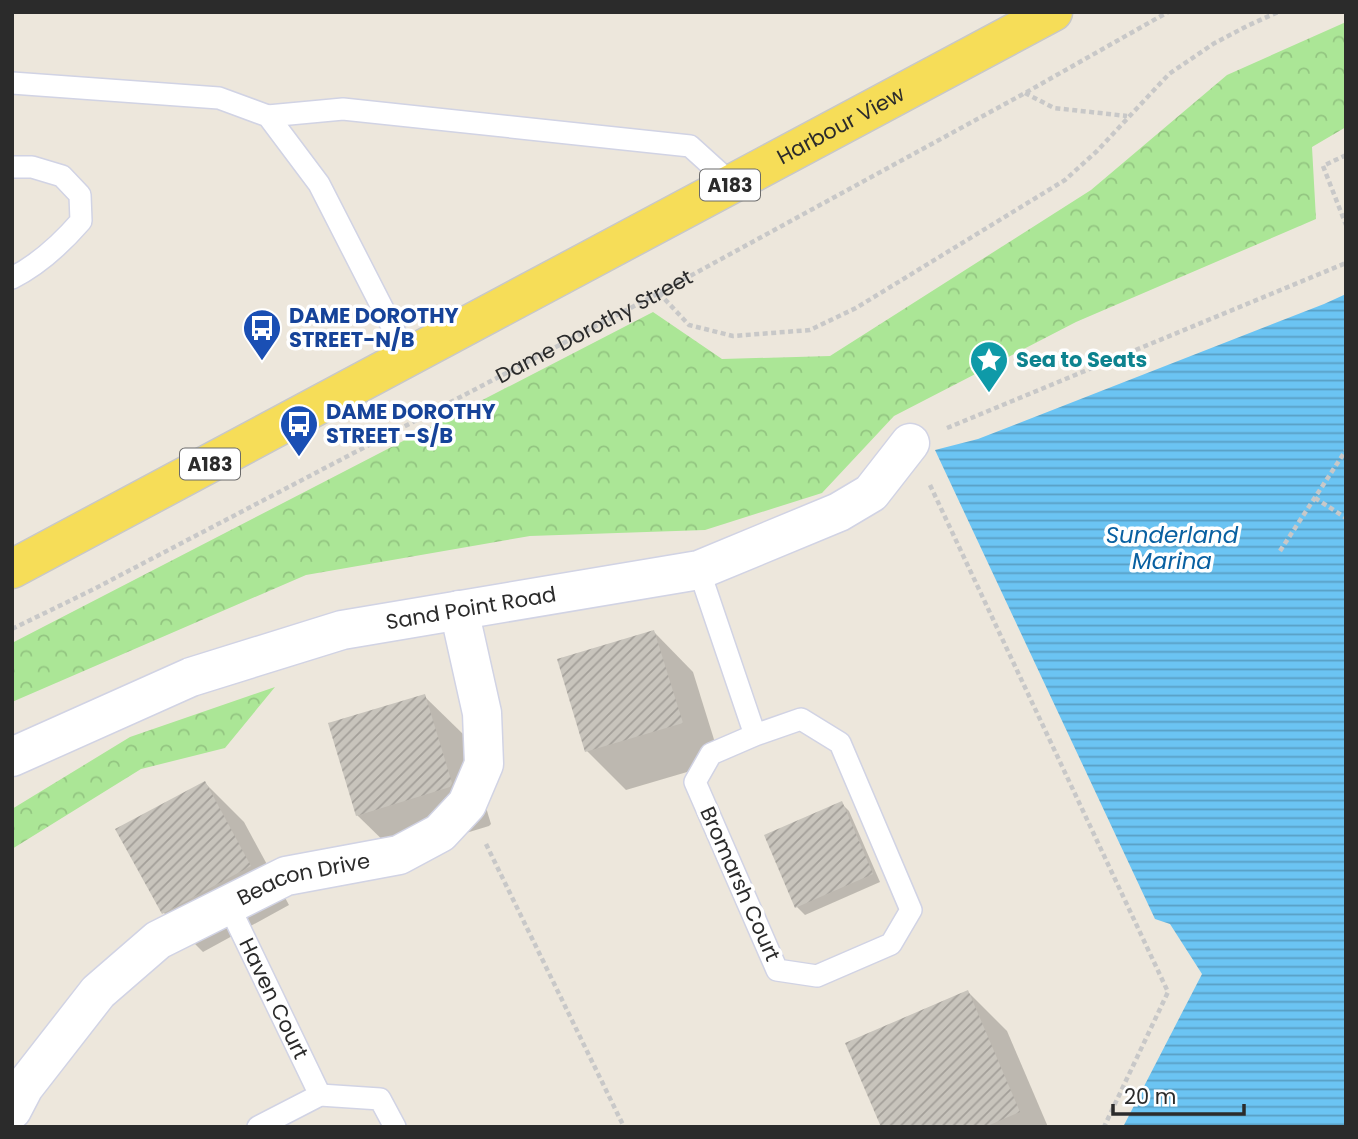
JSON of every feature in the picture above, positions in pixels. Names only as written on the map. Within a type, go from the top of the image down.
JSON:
[{"type":"main road","name":"Harbour View","points":[[408,358],[1053,12]]},
{"type":"main road","name":"A183","points":[[12,569],[408,358]]},
{"type":"street","name":"Sand Point Road","points":[[12,757],[191,677],[342,630],[699,570],[839,512],[871,493],[910,443]]},
{"type":"street","name":"Beacon Drive","points":[[12,1110],[24,1087],[98,992],[158,940],[286,876],[399,855],[440,833],[467,804],[484,764],[482,713],[459,610]]},
{"type":"lane","points":[[12,83],[219,98],[268,116],[343,109],[690,146],[732,184]]},
{"type":"lane","points":[[268,116],[319,184],[408,358]]},
{"type":"lane","points":[[12,167],[32,167],[62,176],[80,195],[81,221],[62,243],[30,269],[12,278]]},
{"type":"lane","points":[[699,570],[755,735]]},
{"type":"lane","name":"Bromarsh Court","points":[[801,719],[840,743],[911,911],[891,944],[817,976],[777,970],[695,782],[711,754],[755,735],[801,719]]},
{"type":"lane","name":"Haven Court","points":[[228,904],[320,1094]]},
{"type":"lane","points":[[258,1127],[320,1094],[380,1099],[395,1127]]},
{"type":"path","name":"Dame Dorothy Street","points":[[12,629],[94,589],[659,293],[1026,93],[1168,12]]},
{"type":"path","points":[[659,293],[689,325],[733,336],[810,330],[856,308],[1065,180],[1097,151],[1169,74],[1213,44],[1278,12]]},
{"type":"path","points":[[1026,93],[1054,108],[1128,116]]},
{"type":"path","points":[[1346,155],[1323,166],[1346,225]]},
{"type":"path","points":[[1104,1127],[1168,992],[910,443],[1346,263]]},
{"type":"path","points":[[1280,551],[1346,450]]},
{"type":"path","points":[[1315,498],[1346,518]]},
{"type":"path","points":[[467,804],[624,1127]]},
{"type":"green space","points":[[1346,22],[1346,127],[1312,147],[1316,219],[1076,322],[894,416],[822,493],[705,530],[530,536],[306,575],[12,702],[12,643],[653,312],[722,359],[830,356],[1091,190],[1227,75]]},
{"type":"green space","points":[[275,687],[225,748],[141,769],[12,849],[12,809],[130,737]]},
{"type":"water","name":"Sunderland Marina","points":[[1346,294],[1346,1127],[1123,1127],[1202,974],[1170,924],[1155,919],[935,450],[978,439]]},
{"type":"building","points":[[654,630],[683,723],[585,752],[557,659]]},
{"type":"building","points":[[425,694],[452,783],[450,787],[356,816],[328,723]]},
{"type":"building","points":[[205,781],[251,866],[162,914],[115,829]]},
{"type":"building","points":[[842,801],[873,874],[795,908],[764,835]]},
{"type":"building","points":[[968,990],[1020,1112],[985,1127],[881,1127],[845,1043]]},
{"type":"place","name":"DAME DOROTHY STREET-N/B","points":[[262,362]]},
{"type":"place","name":"Sea to Seats","points":[[989,394]]},
{"type":"place","name":"DAME DOROTHY STREET -S/B","points":[[299,458]]}]
